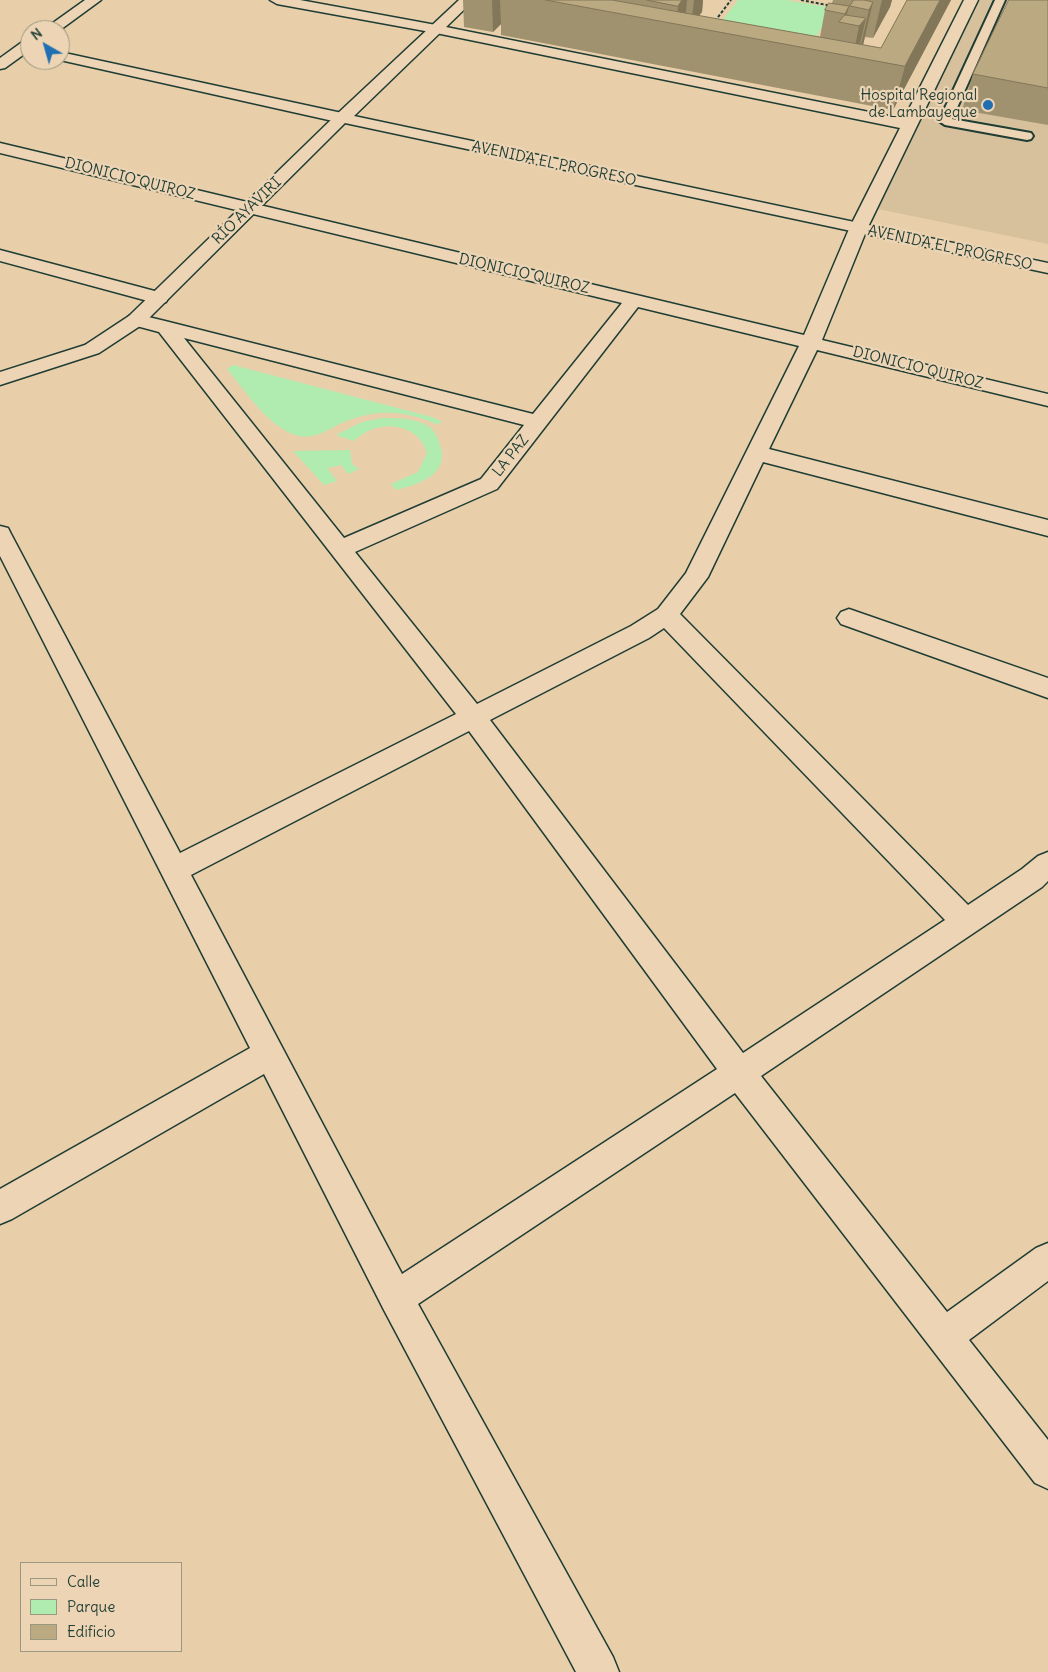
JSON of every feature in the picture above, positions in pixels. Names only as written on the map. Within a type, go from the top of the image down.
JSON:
[{"type":"street","points":[[65,20],[94,0]]},
{"type":"street","points":[[277,0],[436,29],[909,124]]},
{"type":"street","name":"RÍO AYAVIRI","points":[[0,379],[92,349],[136,320],[342,118],[467,0]]},
{"type":"street","points":[[174,870],[640,632],[666,615],[696,577],[811,342],[858,229],[971,0]]},
{"type":"street","points":[[0,45],[20,46]]},
{"type":"street","points":[[0,65],[20,52]]},
{"type":"street","name":"AVENIDA EL PROGRESO","points":[[70,58],[858,229],[1048,268]]},
{"type":"street","name":"DIONICIO QUIROZ","points":[[0,148],[1048,400]]},
{"type":"street","points":[[0,255],[159,298]]},
{"type":"street","name":"LA PAZ","points":[[340,549],[489,484],[634,300]]},
{"type":"street","points":[[136,320],[538,422]]},
{"type":"street","points":[[165,327],[473,717],[739,1073],[1048,1470]]},
{"type":"street","points":[[756,453],[1048,528]]},
{"type":"street","points":[[0,534],[396,1298],[598,1672]]},
{"type":"street","points":[[666,615],[965,922]]},
{"type":"street","points":[[849,618],[1048,688]]},
{"type":"street","points":[[396,1298],[965,922],[1043,875]]},
{"type":"street","points":[[0,1207],[270,1054]]},
{"type":"street","points":[[945,1336],[1048,1260]]},
{"type":"lane","points":[[1000,0],[945,121],[1027,136]]},
{"type":"path","points":[[713,23],[731,0]]},
{"type":"path","points":[[801,0],[833,6]]},
{"type":"shaded area","name":"Hospital Regional de Lambayeque","points":[[980,0],[1048,0],[1048,244],[878,209]]},
{"type":"green space","points":[[738,0],[786,0],[834,8],[794,72],[697,53]]},
{"type":"green space","points":[[233,365],[432,417],[443,422],[436,424],[406,414],[376,413],[355,418],[320,434],[302,436],[292,434],[273,422],[252,400],[227,369]]},
{"type":"green space","points":[[382,418],[414,420],[431,428],[439,441],[442,455],[441,464],[437,471],[423,481],[396,490],[391,484],[418,472],[427,453],[419,438],[406,429],[390,426],[370,430],[353,441],[336,435],[362,422]]},
{"type":"green space","points":[[350,450],[352,464],[359,469],[348,474],[341,465],[328,468],[337,481],[324,485],[293,451]]},
{"type":"building","points":[[546,0],[612,0],[881,48],[907,0],[940,0],[905,66]]},
{"type":"building","points":[[647,0],[682,0],[678,6]]},
{"type":"building","points":[[854,0],[873,2],[869,10],[850,6]]},
{"type":"building","points":[[1009,0],[1048,0],[1048,88],[973,74]]},
{"type":"building","points":[[829,3],[849,6],[845,14],[825,10]]},
{"type":"building","points":[[845,15],[866,18],[859,26],[839,22]]},
{"type":"place","name":"Hospital Regional de Lambayeque","points":[[988,105]]}]
